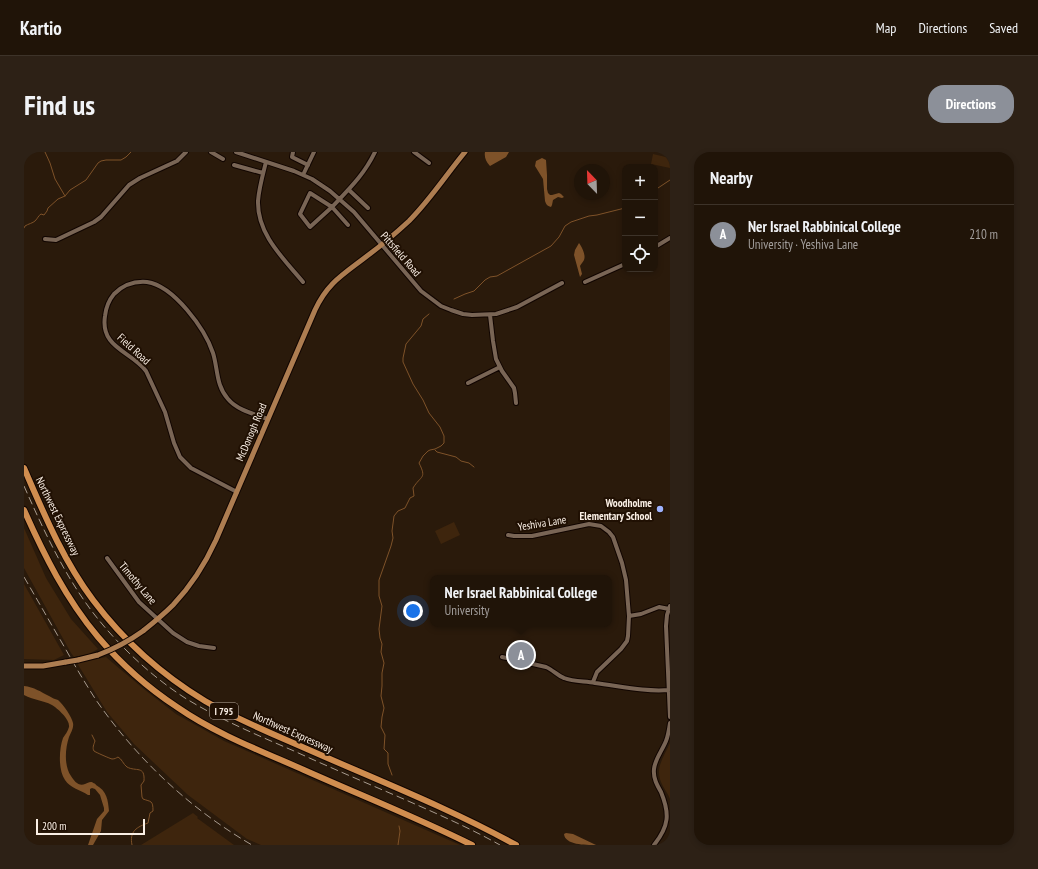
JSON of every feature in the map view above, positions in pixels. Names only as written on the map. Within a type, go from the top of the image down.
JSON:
[{"type":"highway","name":"Northwest Expressway","points":[[24,468],[55,538],[73,571],[85,589],[129,642],[174,680],[205,701],[245,721],[458,816],[516,845]]},
{"type":"highway","name":"I 795","points":[[24,510],[49,564],[78,612],[114,655],[162,696],[194,718],[237,741],[424,822],[472,845]]},
{"type":"main road","name":"McDonogh Road","points":[[24,666],[50,665],[78,660],[109,651],[127,642],[143,631],[176,602],[198,574],[216,540],[315,310],[323,295],[337,279],[404,226],[422,207],[465,152]]},
{"type":"street","points":[[45,239],[56,240],[94,222],[129,185],[140,178],[177,161],[186,152]]},
{"type":"street","points":[[211,152],[223,159]]},
{"type":"street","name":"Pittsfield Road","points":[[236,152],[286,167],[321,185],[340,199],[354,212],[421,291],[441,306],[463,314],[490,315],[517,307],[562,283]]},
{"type":"street","points":[[293,152],[292,157],[308,165]]},
{"type":"street","points":[[303,175],[314,152]]},
{"type":"street","points":[[348,225],[332,207],[310,193],[300,214],[310,227],[332,207],[349,190],[367,167],[375,152]]},
{"type":"street","points":[[414,152],[429,163]]},
{"type":"street","points":[[266,162],[258,200],[259,213],[264,231],[273,246],[303,282]]},
{"type":"street","points":[[234,165],[263,173]]},
{"type":"street","points":[[349,190],[368,208]]},
{"type":"street","points":[[658,245],[670,238]]},
{"type":"street","points":[[585,282],[622,265]]},
{"type":"street","name":"Field Road","points":[[237,492],[191,468],[180,457],[164,412],[146,371],[136,360],[117,347],[108,336],[104,320],[110,299],[124,286],[138,282],[155,284],[171,294],[191,314],[207,339],[213,355],[221,389],[238,407],[268,419]]},
{"type":"street","points":[[490,315],[496,359],[514,388],[516,403]]},
{"type":"street","points":[[468,383],[500,367]]},
{"type":"street","name":"Yeshiva Lane","points":[[508,535],[532,536],[589,524],[601,526],[613,537],[622,562],[626,580],[629,616],[628,636],[627,641],[621,649],[597,672],[593,682]]},
{"type":"street","name":"Timothy Lane","points":[[107,558],[140,602],[173,633],[181,639],[199,646],[214,648]]},
{"type":"street","points":[[629,616],[642,614],[662,606],[669,608],[666,626],[670,716]]},
{"type":"street","points":[[502,657],[546,667],[563,678],[570,680],[593,682],[637,690],[669,690]]},
{"type":"street","points":[[657,844],[668,822],[668,812],[667,804],[656,783],[654,766],[667,740],[670,724]]},
{"type":"shaded area","points":[[485,152],[509,152],[506,157],[490,166],[487,163]]},
{"type":"shaded area","points":[[653,154],[670,158],[670,168],[658,165],[658,164],[651,164]]},
{"type":"shaded area","points":[[542,158],[546,160],[548,193],[552,195],[559,193],[564,197],[558,197],[553,200],[551,207],[545,202],[543,179],[535,166],[536,161]]},
{"type":"shaded area","points":[[579,243],[584,256],[584,260],[580,266],[582,274],[580,277],[574,255]]},
{"type":"shaded area","points":[[454,522],[460,535],[441,544],[435,531]]},
{"type":"shaded area","points":[[24,528],[46,578],[71,619],[98,649],[89,654],[74,657],[71,653],[24,568]]},
{"type":"shaded area","points":[[24,584],[64,655],[54,660],[24,659]]},
{"type":"shaded area","points":[[106,657],[176,714],[224,741],[460,845],[261,845],[247,839],[188,795],[134,744],[107,712],[77,663]]},
{"type":"shaded area","points":[[24,686],[58,700],[65,707],[71,717],[73,725],[66,752],[66,762],[69,772],[77,783],[83,785],[91,782],[100,787],[105,793],[109,811],[102,820],[101,831],[93,845],[88,845],[97,819],[104,811],[104,808],[100,795],[95,789],[90,789],[90,795],[88,795],[67,783],[63,776],[60,765],[60,753],[63,738],[69,727],[68,721],[62,713],[52,705],[24,695]]},
{"type":"shaded area","points":[[670,743],[670,799],[659,777],[659,772],[661,762]]},
{"type":"shaded area","points":[[193,813],[198,817],[197,818],[234,845],[141,845]]},
{"type":"shaded area","points":[[564,834],[573,834],[596,845],[576,844],[565,838]]},
{"type":"waterway","points":[[45,152],[55,179],[65,196]]},
{"type":"waterway","points":[[24,228],[35,221],[41,214],[44,215],[48,208],[58,199],[65,196],[70,190],[86,180],[98,163],[106,160],[121,160],[131,152]]},
{"type":"waterway","points":[[658,188],[670,180]]},
{"type":"waterway","points":[[454,299],[474,291],[490,277],[497,276],[551,246],[559,237],[565,226],[571,222],[589,216],[622,209]]},
{"type":"waterway","points":[[392,775],[388,764],[388,753],[384,749],[385,735],[381,727],[384,708],[381,696],[384,663],[381,652],[382,644],[379,629],[382,606],[379,596],[379,580],[393,538],[392,531],[394,516],[398,511],[405,508],[410,498],[414,496],[413,488],[423,475],[419,463],[428,451],[435,449],[444,443],[444,436],[440,427],[429,413],[403,362],[406,344],[421,326],[423,319],[429,314]]},
{"type":"waterway","points":[[435,450],[437,452],[456,457],[474,467]]},
{"type":"waterway","points":[[92,735],[95,741],[93,747],[94,751],[112,759],[118,757],[127,767],[139,770],[143,773],[144,781],[141,785],[142,797],[143,799],[152,803],[153,811],[150,813],[148,823],[140,826],[133,833],[131,840],[132,845]]},
{"type":"waterway","points":[[398,845],[400,831],[399,826]]},
{"type":"railway","points":[[24,486],[55,552],[83,599],[114,638],[136,660],[160,680],[185,698],[225,720],[437,814],[500,845]]},
{"type":"railway","points":[[24,577],[92,694],[112,722],[129,742],[147,762],[186,799],[229,831],[252,845]]},
{"type":"place","name":"Woodholme Elementary School","points":[[660,509]]},
{"type":"place","name":"Ner Israel Rabbinical College","points":[[521,655]]}]
